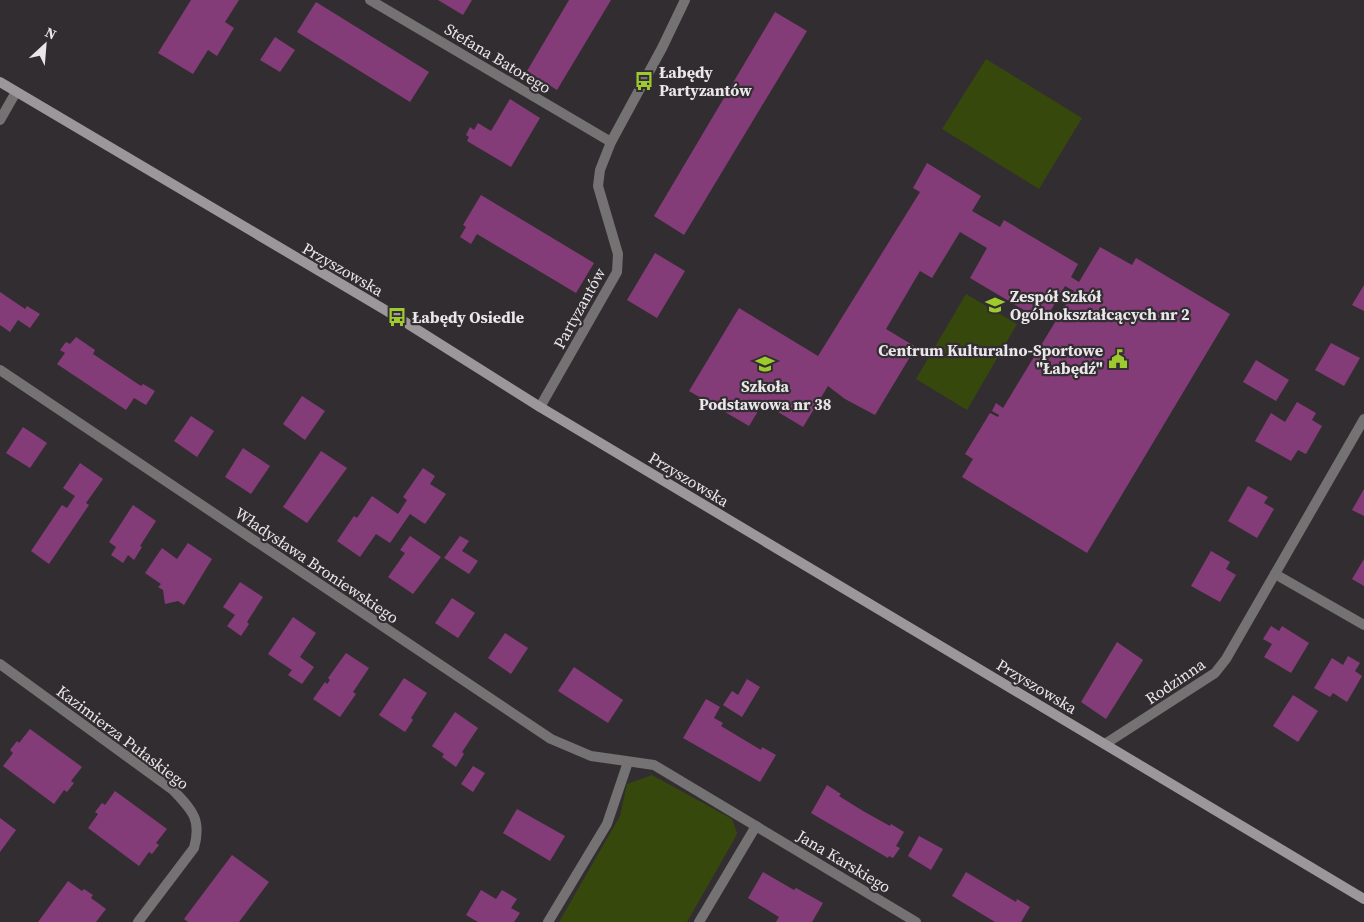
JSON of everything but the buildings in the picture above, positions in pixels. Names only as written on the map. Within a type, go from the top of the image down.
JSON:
[{"type":"street","name":"Stefana Batorego","points":[[370,0],[611,142]]},
{"type":"street","name":"Partyzantów","points":[[540,407],[617,272],[618,254],[598,186],[600,170],[611,142],[662,48],[685,0]]},
{"type":"street","name":"Przyszowska","points":[[0,82],[397,317],[540,407],[1364,900]]},
{"type":"street","points":[[0,120],[16,92]]},
{"type":"street","name":"Władysława Broniewskiego","points":[[0,370],[551,739],[591,756],[654,765],[756,826]]},
{"type":"street","name":"Rodzinna","points":[[1105,744],[1215,673],[1275,574],[1364,419]]},
{"type":"street","points":[[1275,574],[1364,625]]},
{"type":"street","name":"Kazimierza Pułaskiego","points":[[0,664],[173,790],[189,806],[197,821],[198,835],[194,848],[138,922]]},
{"type":"street","points":[[548,922],[607,824],[628,762]]},
{"type":"street","points":[[699,922],[756,826]]},
{"type":"street","name":"Jana Karskiego","points":[[756,826],[916,922]]},
{"type":"green space","points":[[986,59],[1082,118],[1039,189],[942,129]]},
{"type":"green space","points":[[966,294],[1017,324],[967,410],[916,379]]},
{"type":"green space","points":[[652,775],[732,819],[737,833],[687,922],[559,922],[620,816],[627,784]]},
{"type":"place","name":"Łabędy Partyzantów","points":[[644,81]]},
{"type":"place","name":"Zespół Szkół Ogólnokształcących nr 2","points":[[995,305]]},
{"type":"place","name":"Łabędy Osiedle","points":[[397,317]]},
{"type":"place","name":"Centrum Kulturalno-Sportowe \"Łabędź\"","points":[[1118,359]]},
{"type":"place","name":"Szkoła Podstawowa nr 38","points":[[765,364]]}]
